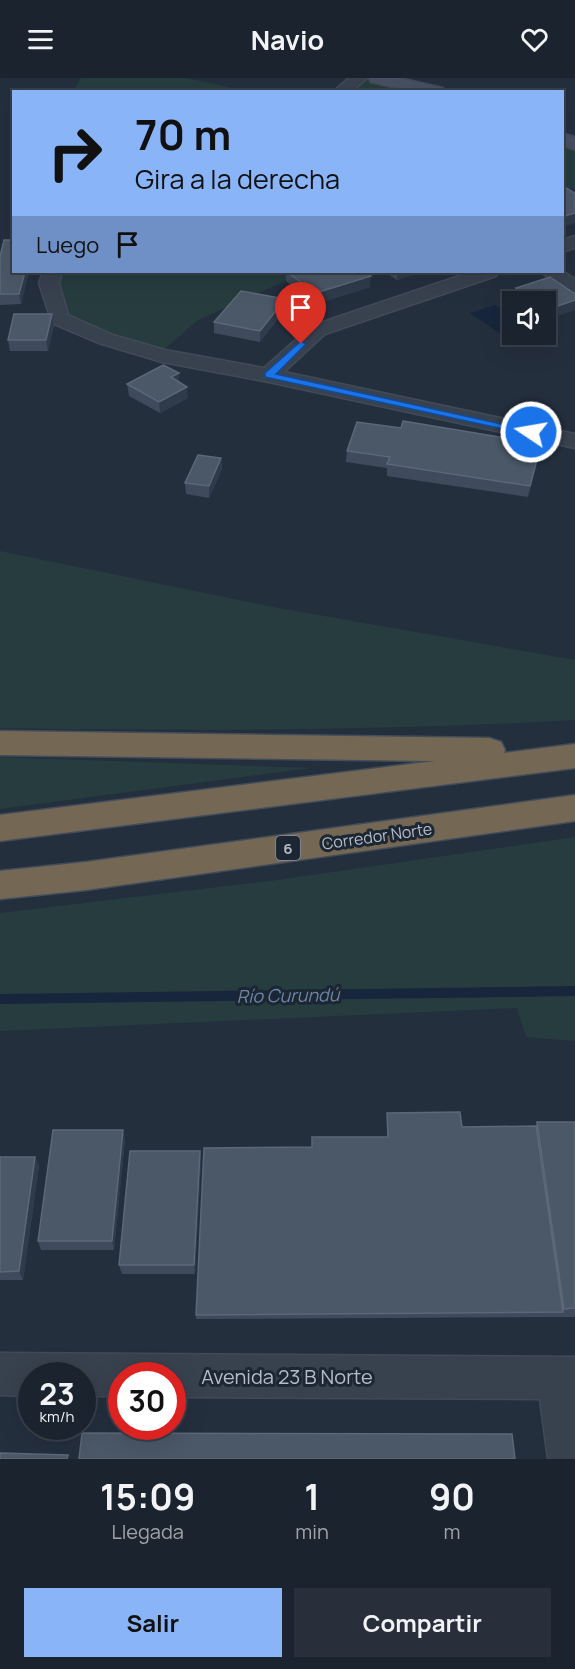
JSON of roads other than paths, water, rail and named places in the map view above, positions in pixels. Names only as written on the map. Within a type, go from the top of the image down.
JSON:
[{"type":"highway","points":[[0,743],[575,754]]},
{"type":"highway","points":[[0,828],[575,754]]},
{"type":"highway","name":"Corredor Norte","points":[[0,885],[86,876],[575,808]]},
{"type":"street","points":[[344,90],[359,78]]},
{"type":"street","points":[[377,78],[428,90]]},
{"type":"street","points":[[52,273],[49,283],[59,319],[106,339],[162,356],[269,375],[575,441]]},
{"type":"street","points":[[269,375],[318,330],[486,273]]},
{"type":"street","points":[[552,273],[575,288]]},
{"type":"street","name":"Avenida 23 B Norte","points":[[0,1374],[567,1378]]},
{"type":"street","points":[[567,1378],[570,1459]]},
{"type":"water","points":[[495,305],[502,310],[502,335],[470,313]]},
{"type":"waterway","name":"Río Curundú","points":[[0,999],[575,991]]}]
